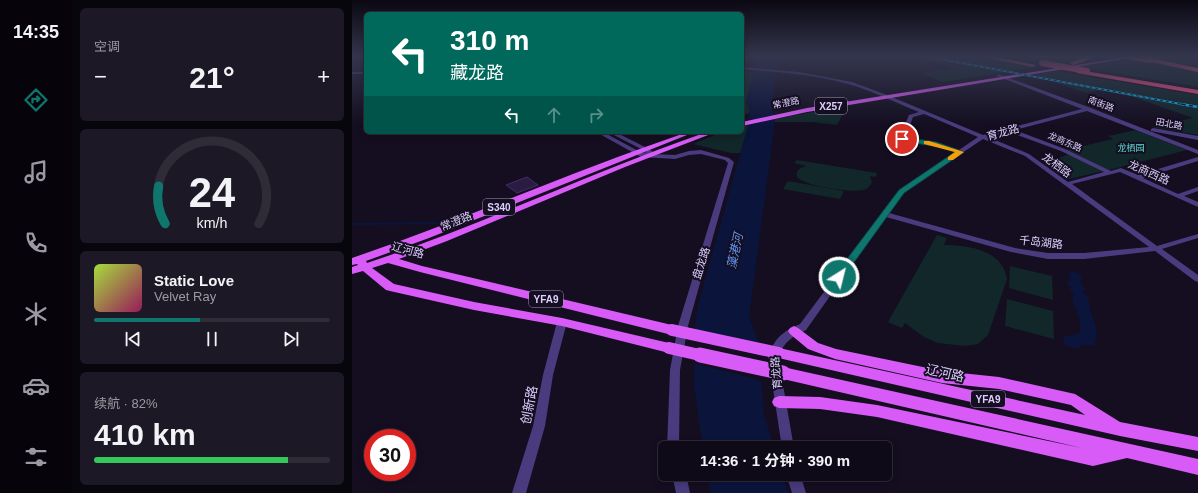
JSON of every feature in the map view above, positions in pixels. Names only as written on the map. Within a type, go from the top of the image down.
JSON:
[{"type":"highway","points":[[1125,79],[1198,90]]},
{"type":"highway","points":[[1135,79],[1198,90]]},
{"type":"main road","name":"常澄路","points":[[745,120],[876,94],[972,79]]},
{"type":"main road","name":"常澄路","points":[[775,114],[886,98],[1000,79]]},
{"type":"main road","name":"常澄路","points":[[359,263],[688,134]]},
{"type":"main road","name":"常澄路","points":[[359,263],[391,259],[433,244],[643,152],[706,134]]},
{"type":"main road","points":[[420,269],[409,263],[408,259],[416,252],[433,244]]},
{"type":"main road","name":"辽河路","points":[[391,259],[420,269],[672,330],[1120,429],[1198,444]]},
{"type":"main road","points":[[352,271],[359,263]]},
{"type":"main road","name":"YFA9","points":[[359,263],[390,287],[474,306],[562,322],[669,348],[1198,467]]},
{"type":"main road","points":[[794,331],[813,346],[835,354],[942,377],[999,383],[1075,400],[1120,429]]},
{"type":"main road","points":[[780,402],[820,403],[877,411],[1093,458],[1127,452]]},
{"type":"street","name":"龙栖路","points":[[824,79],[876,94],[1027,155],[1154,249],[1198,279]]},
{"type":"street","name":"南街路","points":[[1009,79],[1198,152]]},
{"type":"street","name":"育龙路","points":[[787,441],[772,356],[777,344],[783,338],[803,327],[902,191],[982,137],[1089,109]]},
{"type":"street","points":[[923,114],[910,116],[902,139],[936,144],[961,152]]},
{"type":"street","name":"田北路","points":[[1137,128],[1198,138]]},
{"type":"street","name":"龙商东路","points":[[1010,130],[1063,150],[1111,173]]},
{"type":"street","points":[[603,134],[643,152]]},
{"type":"street","points":[[614,134],[643,152]]},
{"type":"street","name":"盘龙路","points":[[643,152],[675,157],[689,152],[701,152],[727,159],[731,162],[683,326],[675,370],[673,441]]},
{"type":"street","points":[[1138,178],[1198,159]]},
{"type":"street","name":"龙商西路","points":[[1066,184],[1121,170],[1198,205]]},
{"type":"street","points":[[1178,196],[1198,189]]},
{"type":"street","name":"千岛湖路","points":[[884,214],[1014,250],[1048,256],[1084,256],[1154,249],[1198,236]]},
{"type":"street","name":"创新路","points":[[520,493],[540,426],[548,375],[562,322]]},
{"type":"street","points":[[680,481],[683,493]]},
{"type":"street","points":[[795,481],[799,493]]},
{"type":"green space","points":[[744,79],[752,79],[746,103],[750,110],[749,113],[744,114]]},
{"type":"green space","points":[[936,79],[962,79],[943,82]]},
{"type":"green space","points":[[1048,79],[1103,79],[1198,95],[1198,135],[1151,127],[1193,118],[1128,95],[1101,90],[1086,93]]},
{"type":"green space","points":[[1150,79],[1198,79],[1198,87]]},
{"type":"green space","points":[[847,106],[837,125],[813,122],[774,122],[774,119]]},
{"type":"green space","points":[[749,125],[740,153],[731,153],[693,144],[717,134],[744,134],[744,126]]},
{"type":"green space","name":"龙栖园","points":[[1136,130],[1187,150],[1109,170],[1066,150],[1113,139],[1108,136]]},
{"type":"green space","points":[[1069,154],[1104,171],[1069,179],[1046,163]]},
{"type":"green space","points":[[797,160],[877,173],[876,177],[870,176],[872,182],[865,190],[857,191],[828,188],[809,183],[797,177],[797,172],[800,168],[806,166],[794,163]]},
{"type":"green space","points":[[788,181],[844,191],[840,199],[783,189]]},
{"type":"green space","points":[[937,235],[947,238],[944,245],[973,248],[992,255],[999,261],[1004,269],[1007,279],[988,335],[978,344],[965,346],[938,343],[924,337],[905,323],[902,328],[888,322]]},
{"type":"green space","points":[[1010,266],[1052,276],[1053,300],[1009,288]]},
{"type":"green space","points":[[1007,299],[1053,311],[1054,339],[1005,326]]},
{"type":"water","name":"藻港河","points":[[752,79],[776,79],[771,107],[775,120],[749,317],[758,341],[764,415],[772,441],[702,441],[694,385],[695,325],[698,305],[749,122],[750,110],[746,103]]},
{"type":"water","points":[[1073,272],[1082,277],[1080,282],[1085,289],[1083,292],[1089,299],[1090,311],[1096,327],[1096,339],[1094,346],[1083,345],[1078,348],[1069,347],[1063,341],[1064,336],[1075,335],[1080,332],[1080,320],[1072,299],[1074,295],[1070,290],[1071,287],[1066,282],[1071,280],[1069,273]]},
{"type":"water","points":[[709,481],[784,481],[788,493],[711,493]]},
{"type":"pier","points":[[693,329],[760,345],[763,381],[693,363]]},
{"type":"building","points":[[527,177],[538,185],[517,193],[506,185]]},
{"type":"waterway","points":[[352,224],[448,223]]},
{"type":"railway","points":[[1047,79],[1186,105]]},
{"type":"railway","points":[[1181,104],[1198,107]]},
{"type":"slow traffic","points":[[926,142],[961,152],[951,158]]},
{"type":"route","points":[[839,277],[902,191],[961,152],[936,144],[902,139]]}]
